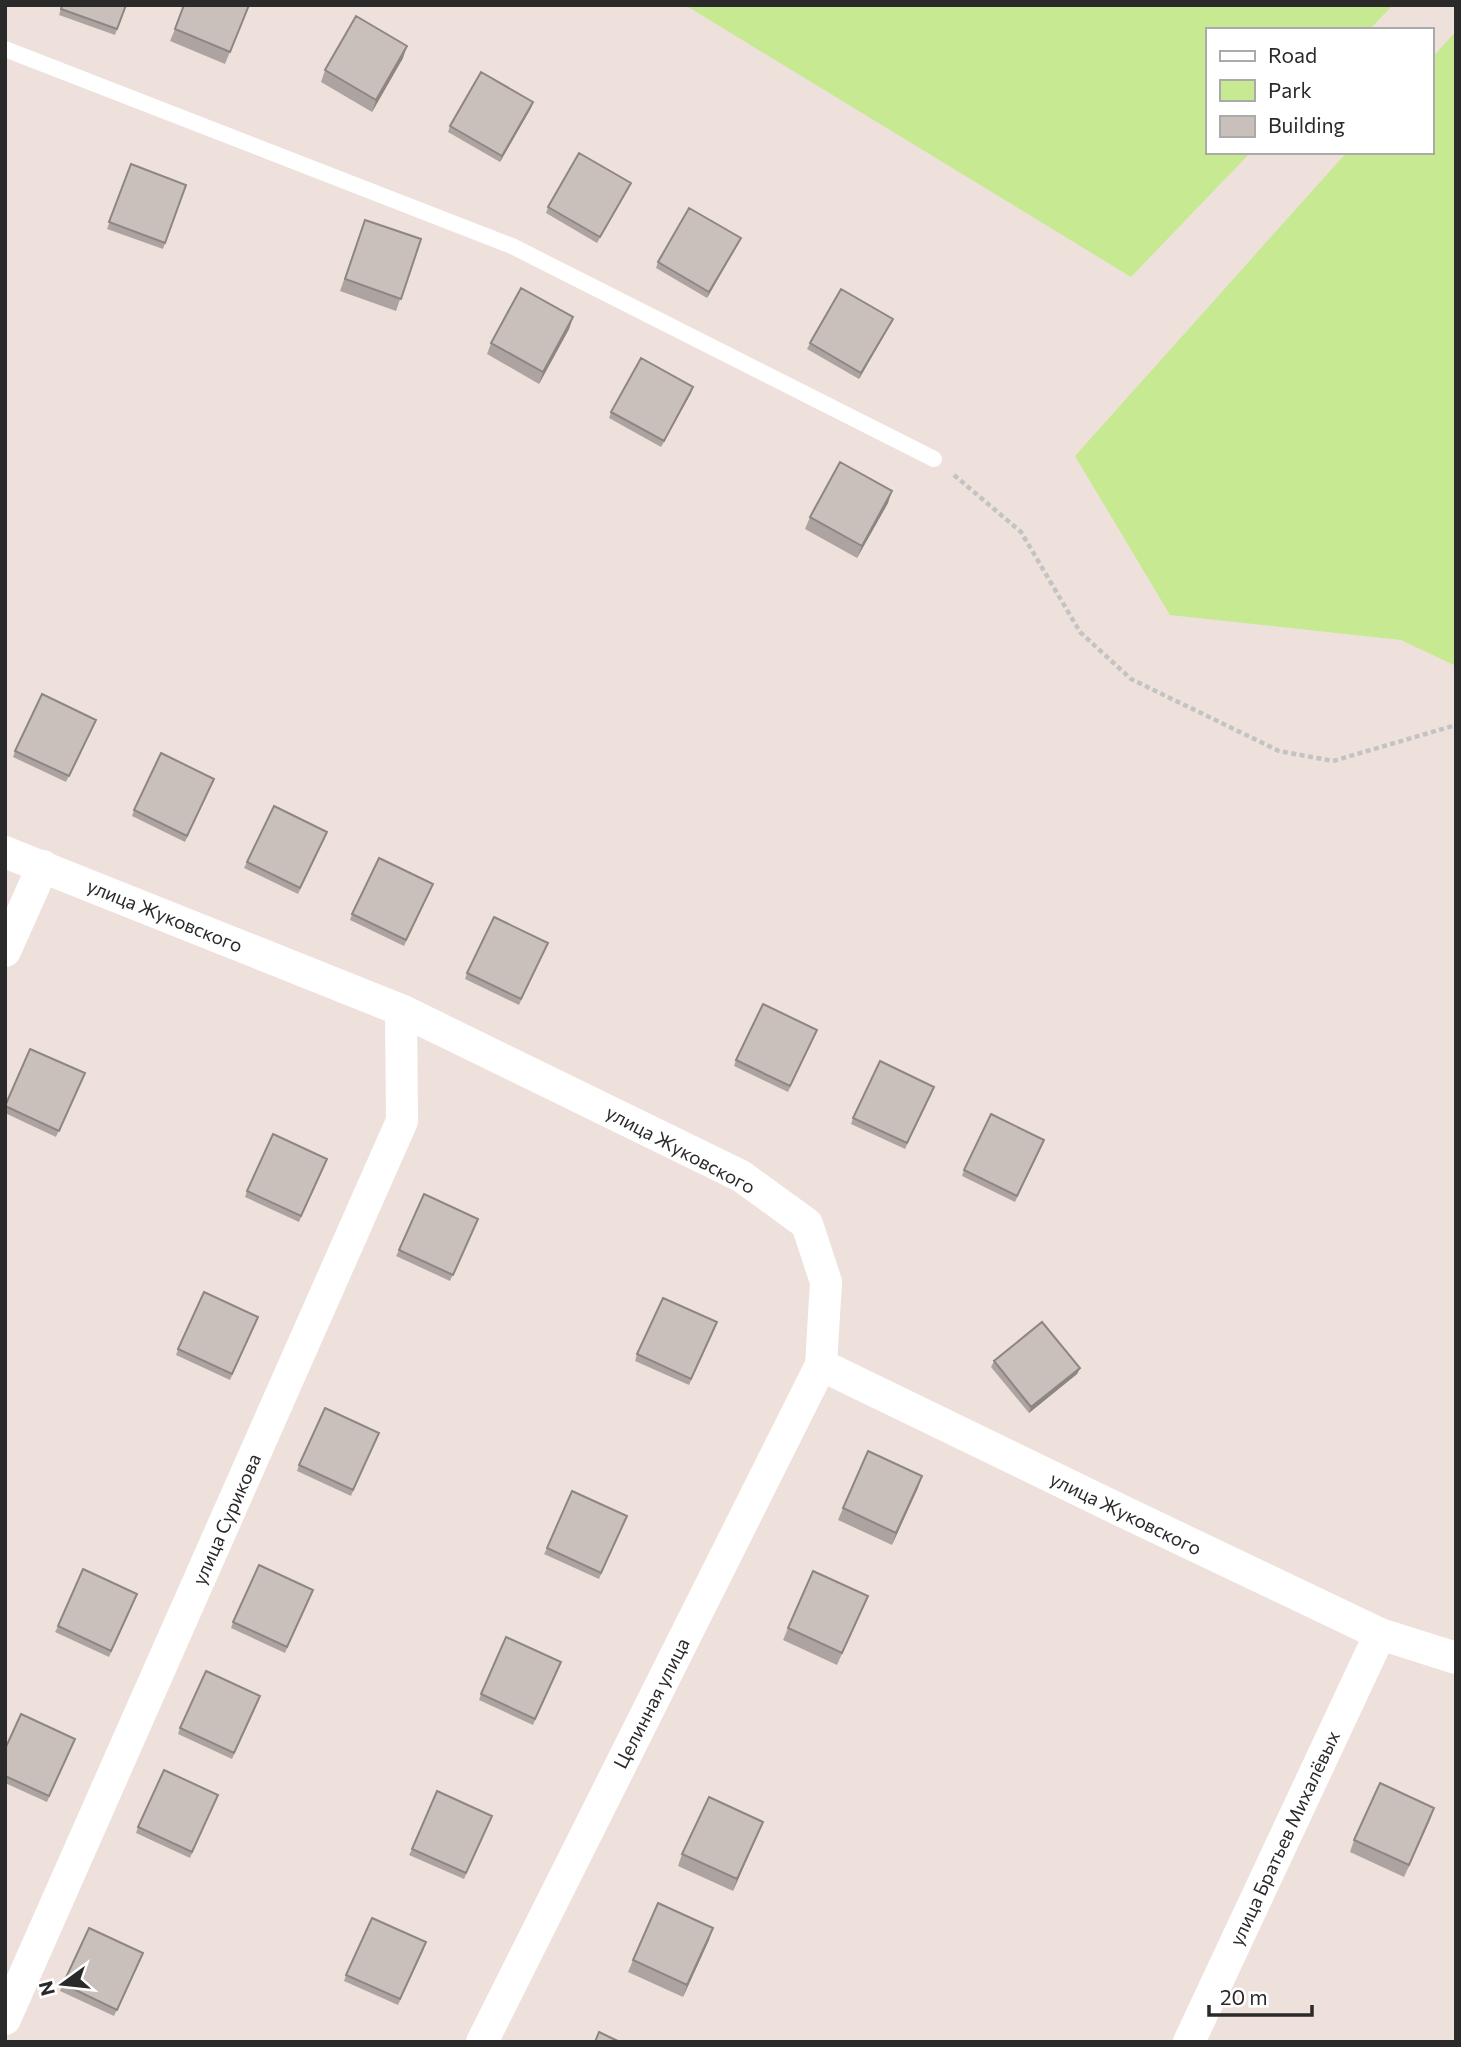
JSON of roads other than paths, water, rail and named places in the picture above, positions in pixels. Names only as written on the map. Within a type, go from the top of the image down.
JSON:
[{"type":"street","name":"улица Жуковского","points":[[5,852],[401,1010],[741,1176],[807,1224],[826,1282],[821,1365],[1380,1634],[1456,1658]]},
{"type":"street","points":[[5,951],[43,866]]},
{"type":"street","name":"улица Сурикова","points":[[5,2019],[402,1121],[401,1010]]},
{"type":"street","name":"Целинная улица","points":[[482,2042],[821,1365]]},
{"type":"street","name":"улица Братьев Михалёвых","points":[[1189,2042],[1380,1634]]},
{"type":"lane","points":[[5,49],[512,246],[934,459]]}]
